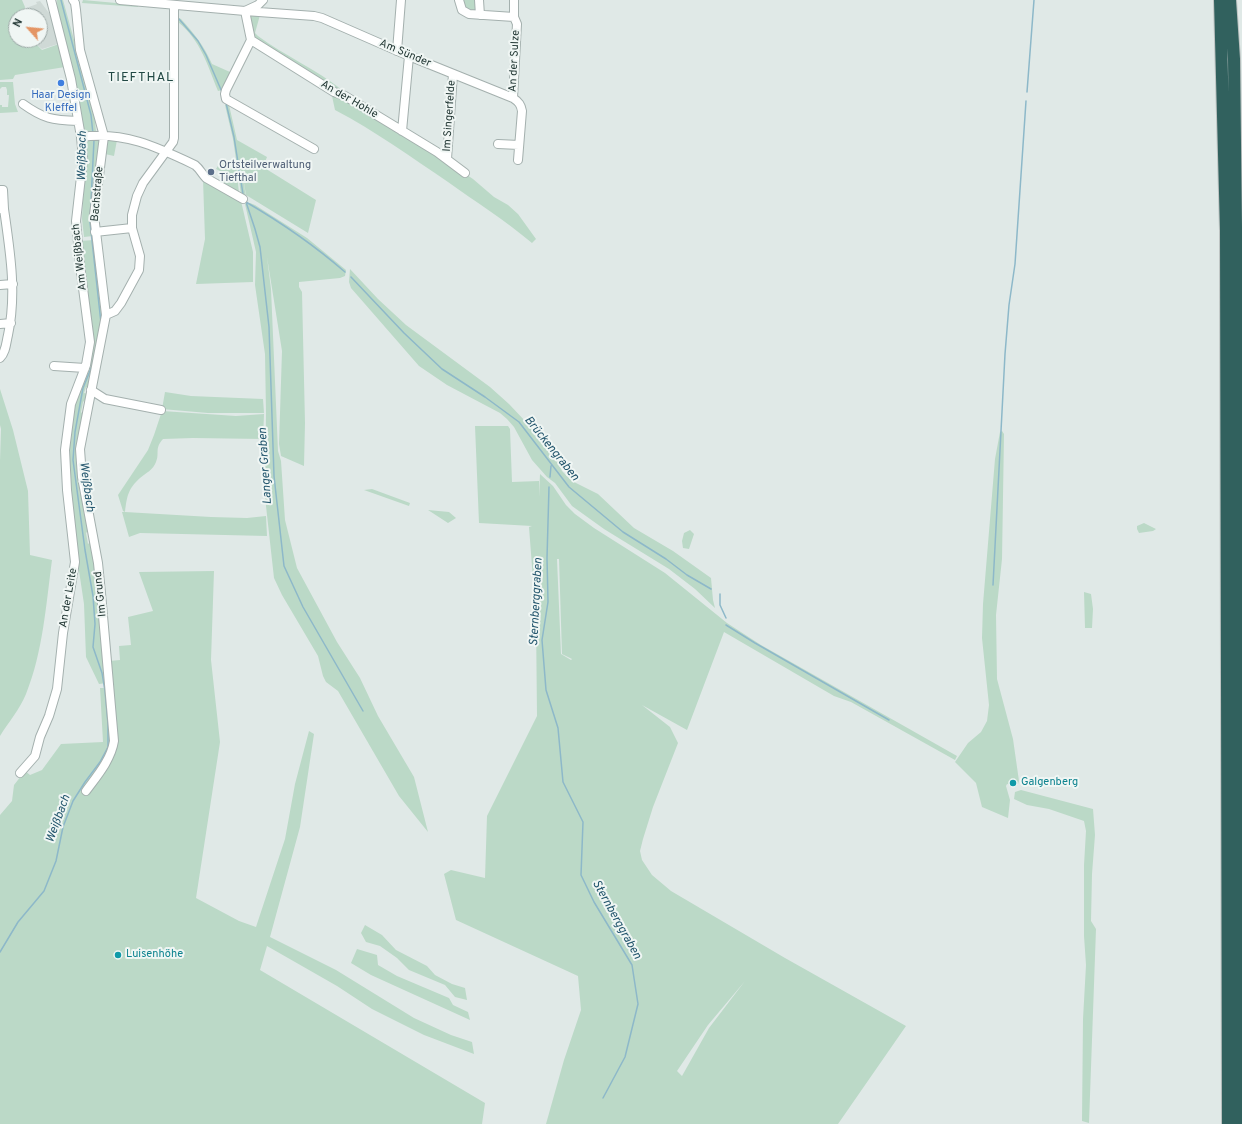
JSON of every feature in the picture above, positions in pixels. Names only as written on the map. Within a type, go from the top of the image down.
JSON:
[{"type":"highway","points":[[1220,0],[1226,231],[1228,1124]]},
{"type":"highway","points":[[1230,0],[1234,59],[1236,227],[1238,1124]]},
{"type":"street","name":"Am Weißbach","points":[[51,0],[71,79],[78,121],[83,136],[83,160],[76,221],[90,342],[85,368]]},
{"type":"street","name":"Bachstraße","points":[[73,0],[76,10],[80,50],[100,136],[94,215],[106,315],[91,390]]},
{"type":"street","name":"Am Sünder","points":[[120,0],[177,3],[245,11],[314,16],[513,98]]},
{"type":"street","points":[[263,0],[258,5],[245,11],[252,40],[226,90],[226,98],[314,149]]},
{"type":"street","points":[[397,51],[401,0]]},
{"type":"street","points":[[459,0],[462,10],[470,14],[514,17]]},
{"type":"street","points":[[479,0],[480,15]]},
{"type":"street","name":"An der Sulze","points":[[513,98],[517,24],[514,17],[514,0]]},
{"type":"street","points":[[106,315],[115,310],[121,303],[139,270],[140,256],[132,228],[132,215],[137,196],[174,138],[177,3]]},
{"type":"street","name":"An der Hohle","points":[[252,40],[334,92],[345,96],[447,159],[465,173]]},
{"type":"street","points":[[402,131],[409,56]]},
{"type":"street","name":"Im Singerfelde","points":[[447,159],[453,74]]},
{"type":"street","points":[[513,98],[518,101],[522,111],[518,160]]},
{"type":"street","points":[[22,104],[37,114],[49,118],[56,120],[78,121]]},
{"type":"street","points":[[83,136],[131,139],[144,142],[196,165],[206,178],[243,199]]},
{"type":"street","points":[[498,144],[519,144]]},
{"type":"street","points":[[0,190],[3,190],[2,209],[9,246],[13,284],[11,323],[4,352],[0,358]]},
{"type":"street","points":[[96,232],[132,228]]},
{"type":"street","points":[[0,247],[9,246]]},
{"type":"street","points":[[0,285],[13,284]]},
{"type":"street","points":[[0,324],[11,323]]},
{"type":"street","points":[[54,366],[85,368]]},
{"type":"street","name":"An der Leite","points":[[20,773],[32,764],[57,690],[63,632],[75,562],[67,490],[65,450],[71,404],[85,368]]},
{"type":"street","points":[[91,390],[105,399],[161,410]]},
{"type":"street","name":"Im Grund","points":[[86,791],[106,764],[114,741],[98,563],[80,457],[80,448],[91,390]]},
{"type":"shaded area","points":[[40,1],[45,8],[26,8],[37,4],[36,2]]},
{"type":"shaded area","points":[[48,12],[55,26],[58,44],[48,47]]},
{"type":"green space","points":[[0,0],[22,0],[25,8],[8,8],[8,48],[40,48],[42,50],[59,44],[65,67],[15,75],[13,79],[0,80]]},
{"type":"green space","points":[[57,0],[63,0],[94,112],[96,131],[83,132],[58,20]]},
{"type":"green space","points":[[83,0],[138,5],[138,7],[82,3]]},
{"type":"green space","points":[[462,0],[477,0],[478,12],[464,9]]},
{"type":"green space","points":[[254,13],[260,15],[255,33],[258,36],[332,82],[342,90],[338,92],[252,39],[250,17]]},
{"type":"green space","points":[[179,18],[186,24],[206,51],[212,64],[230,72],[238,55],[241,57],[226,89],[218,91],[207,62],[198,45],[186,29],[178,22]]},
{"type":"green space","points":[[0,82],[13,82],[15,104],[18,112],[0,113],[0,105],[2,105],[2,107],[8,107],[9,95],[7,95],[6,87],[2,87],[0,89]]},
{"type":"green space","points":[[332,96],[344,99],[426,148],[473,179],[494,197],[508,205],[518,214],[536,239],[532,243],[501,219],[407,154],[335,110]]},
{"type":"green space","points":[[225,105],[229,105],[237,140],[267,157],[263,167],[316,200],[308,233],[246,195],[242,171],[246,198],[241,194],[233,139]]},
{"type":"green space","points":[[100,139],[93,236],[84,237],[82,219],[86,141]]},
{"type":"green space","points":[[110,140],[117,140],[114,156],[105,154],[106,142]]},
{"type":"green space","points":[[223,158],[236,164],[239,193],[223,184],[228,175],[216,169]]},
{"type":"green space","points":[[203,179],[241,201],[253,252],[253,282],[196,284],[205,239]]},
{"type":"green space","points":[[245,204],[255,205],[307,238],[346,270],[345,276],[340,278],[299,282],[299,287],[302,292],[305,423],[304,466],[281,456],[279,444],[282,351],[267,257],[271,289],[278,451],[281,461],[285,520],[297,568],[337,642],[360,678],[378,716],[414,777],[428,832],[399,796],[338,691],[326,682],[318,656],[282,595],[274,578],[265,497],[265,354],[255,285],[256,252]]},
{"type":"green space","points":[[94,240],[103,312],[95,365],[90,365],[79,241]]},
{"type":"green space","points":[[350,269],[378,299],[406,325],[490,387],[509,404],[542,441],[557,460],[562,471],[572,481],[598,494],[634,528],[673,551],[711,578],[715,608],[695,589],[669,569],[604,529],[572,506],[555,483],[547,477],[532,460],[514,427],[500,413],[447,385],[419,366],[351,288],[349,282]]},
{"type":"green space","points":[[88,367],[94,367],[89,388],[86,387],[84,393],[88,394],[87,398],[83,402],[81,412],[83,415],[81,481],[79,484],[80,494],[83,496],[90,529],[86,533],[88,544],[92,541],[107,683],[99,684],[86,657],[84,604],[75,544],[67,451],[74,403]]},
{"type":"green space","points":[[0,389],[13,430],[28,491],[30,555],[52,560],[43,628],[32,678],[21,705],[0,736],[1,429]]},
{"type":"green space","points":[[165,392],[191,396],[263,399],[264,413],[208,413],[162,409]]},
{"type":"green space","points":[[162,411],[236,416],[264,414],[263,439],[163,439],[158,448],[155,465],[136,482],[131,489],[127,497],[125,512],[123,511],[118,495],[148,450]]},
{"type":"green space","points":[[475,426],[508,426],[510,429],[512,482],[539,481],[539,497],[540,474],[553,486],[566,505],[575,514],[594,528],[665,573],[727,623],[761,645],[957,756],[955,760],[851,702],[834,696],[724,632],[687,730],[642,705],[670,727],[678,743],[653,807],[640,851],[642,860],[652,875],[671,891],[785,958],[906,1026],[838,1124],[546,1124],[564,1060],[581,1010],[578,976],[456,920],[444,874],[451,870],[485,878],[487,816],[537,716],[536,619],[529,527],[532,526],[479,523]],"holes":[[[557,559],[559,559],[562,654],[572,659],[571,660],[561,654]],[[745,981],[709,1028],[682,1076],[677,1071],[708,1025]]]},
{"type":"green space","points":[[1002,431],[1004,434],[1002,559],[996,615],[997,679],[1013,739],[1019,781],[1018,784],[1007,784],[1006,786],[1010,800],[1008,818],[982,807],[976,783],[955,762],[968,743],[981,732],[987,721],[989,705],[982,638],[983,604],[995,459],[1000,432]]},
{"type":"green space","points":[[372,489],[410,503],[409,506],[364,490]]},
{"type":"green space","points":[[428,510],[449,512],[456,518],[448,523]]},
{"type":"green space","points":[[122,512],[247,518],[266,516],[267,536],[140,533],[129,537]]},
{"type":"green space","points":[[1144,523],[1156,529],[1153,531],[1139,533],[1137,526]]},
{"type":"green space","points":[[690,530],[694,534],[689,549],[683,548],[682,541],[684,533]]},
{"type":"green space","points":[[214,571],[211,660],[220,742],[196,898],[239,921],[256,927],[285,839],[295,784],[309,731],[314,734],[300,827],[270,937],[336,970],[414,1018],[451,1035],[472,1042],[474,1054],[424,1035],[372,1009],[337,986],[267,946],[260,970],[485,1103],[482,1124],[0,1124],[0,815],[12,801],[14,785],[25,771],[30,775],[42,770],[61,744],[103,742],[100,688],[107,689],[109,661],[120,660],[119,646],[131,645],[128,617],[153,611],[139,572]]},
{"type":"green space","points":[[1084,592],[1091,594],[1093,609],[1092,628],[1085,628]]},
{"type":"green space","points":[[1021,790],[1093,809],[1095,835],[1091,921],[1096,929],[1089,1123],[1082,1121],[1083,1019],[1086,965],[1084,936],[1084,865],[1086,831],[1084,821],[1049,809],[1027,805],[1014,799],[1015,792]]},
{"type":"green space","points":[[365,925],[382,935],[396,950],[427,966],[435,975],[452,984],[465,988],[467,1000],[455,997],[445,985],[409,970],[397,958],[380,946],[366,942],[361,933]]},
{"type":"green space","points":[[357,949],[377,955],[378,965],[397,976],[449,998],[453,1005],[468,1012],[470,1020],[371,975],[351,963]]},
{"type":"waterway","name":"Weißbach","points":[[61,0],[91,115],[93,134]]},
{"type":"waterway","points":[[1027,92],[1034,0]]},
{"type":"waterway","name":"Brückengraben","points":[[179,19],[198,41],[206,55],[222,92]]},
{"type":"waterway","points":[[993,585],[1005,354],[1009,305],[1015,264],[1026,101]]},
{"type":"waterway","name":"Brückengraben","points":[[226,103],[234,137],[243,194]]},
{"type":"waterway","name":"Weißbach","points":[[94,140],[90,222],[101,323]]},
{"type":"waterway","name":"Langer Graben","points":[[246,202],[260,247],[269,327],[274,476],[284,566],[303,607],[363,711]]},
{"type":"waterway","name":"Brückengraben","points":[[246,202],[297,235],[345,272]]},
{"type":"waterway","name":"Brückengraben","points":[[351,277],[404,333],[442,369],[485,397],[519,422],[569,487],[623,532],[666,559],[687,575],[711,589]]},
{"type":"waterway","name":"Weißbach","points":[[0,952],[18,922],[44,891],[56,861],[63,827],[73,801],[100,762],[108,747],[108,724],[105,691],[102,673],[93,647],[95,624],[93,596],[85,550],[73,460],[75,432],[83,388],[92,366]]},
{"type":"waterway","name":"Sternberggraben","points":[[550,477],[551,466]]},
{"type":"waterway","name":"Sternberggraben","points":[[549,487],[547,558],[548,602],[542,640],[546,690],[558,728],[563,782],[583,822],[581,875],[594,902],[632,965],[638,1004],[625,1057],[603,1098]]},
{"type":"waterway","points":[[720,594],[720,605],[726,618]]},
{"type":"waterway","points":[[726,625],[889,720]]},
{"type":"place","name":"Haar Design Kleffel","points":[[61,83]]},
{"type":"place","name":"Ortsteilverwaltung Tiefthal","points":[[211,172]]},
{"type":"place","name":"Galgenberg","points":[[1013,783]]},
{"type":"place","name":"Luisenhöhe","points":[[118,955]]},
{"type":"district","name":"TIEFTHAL","points":[[141,78]]}]
